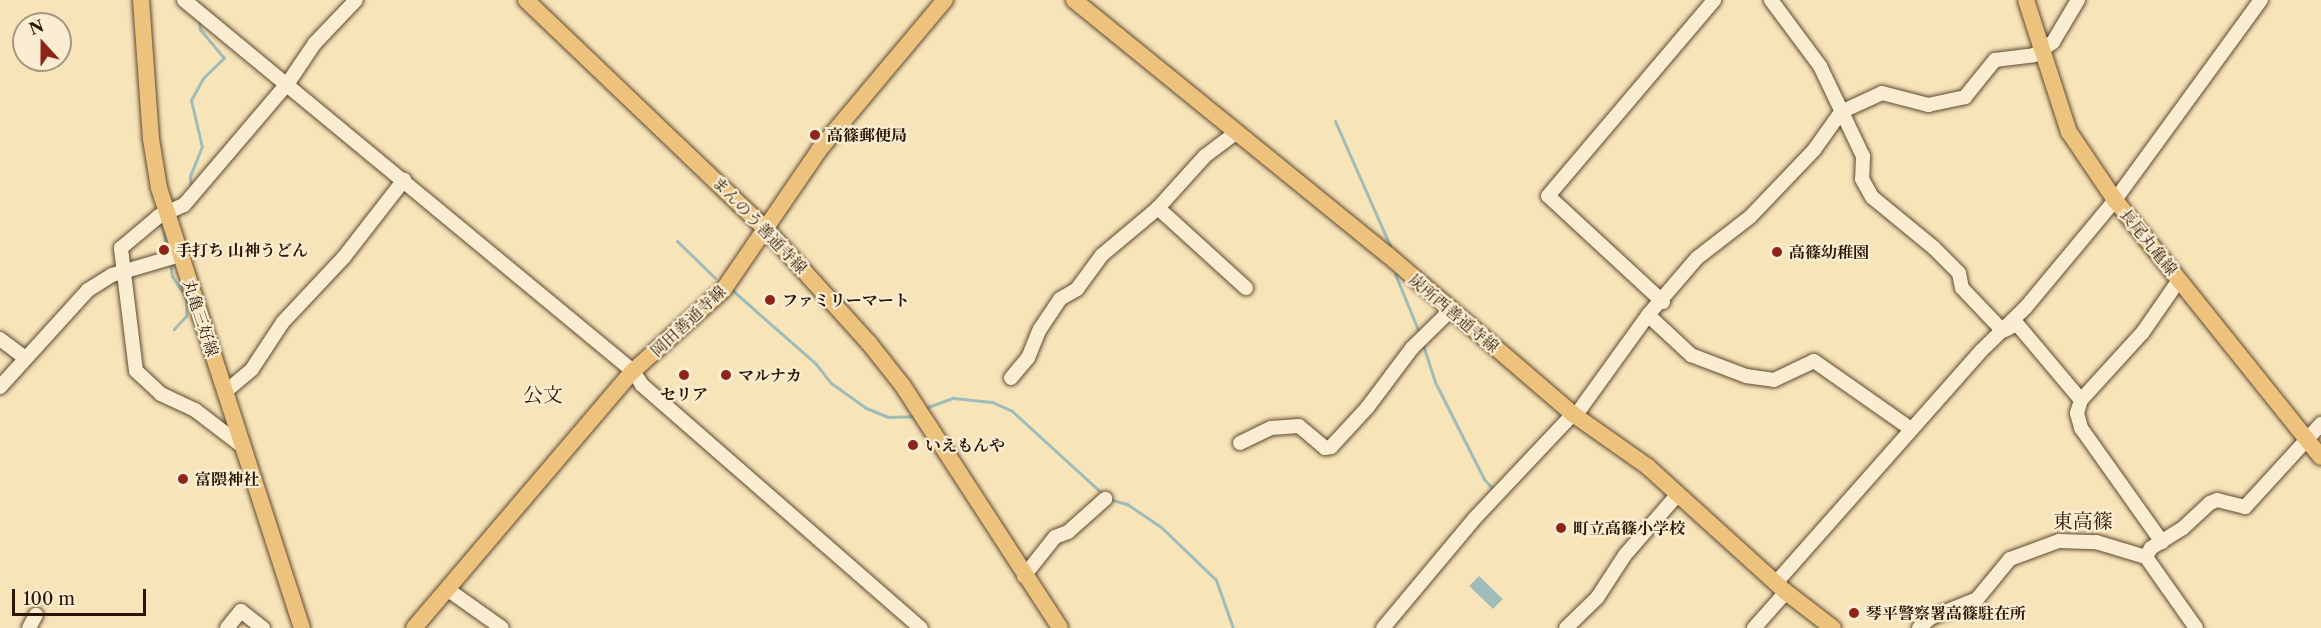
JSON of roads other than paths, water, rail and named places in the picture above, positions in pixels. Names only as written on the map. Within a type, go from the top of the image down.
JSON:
[{"type":"main road","name":"丸亀三好線","points":[[141,0],[153,162],[166,211],[172,257],[225,392],[302,628]]},
{"type":"main road","name":"まんのう善通寺線","points":[[526,0],[766,229],[903,386],[1024,576],[1060,628]]},
{"type":"main road","name":"岡田善通寺線","points":[[414,628],[633,371],[724,289],[819,150],[945,0]]},
{"type":"main road","name":"炭所西善通寺線","points":[[1074,0],[1237,132],[1450,310],[1678,494],[1833,628]]},
{"type":"main road","name":"長尾丸亀線","points":[[2026,0],[2069,132],[2115,200],[2321,457]]},
{"type":"street","points":[[184,0],[288,83],[633,371],[642,385],[921,628]]},
{"type":"street","points":[[242,446],[195,410],[161,394],[136,371],[126,271],[121,248],[127,239],[166,211],[184,205],[288,83],[315,43],[356,0]]},
{"type":"street","points":[[1663,302],[1548,196],[1714,0]]},
{"type":"street","points":[[1771,0],[1820,66],[1863,156],[1862,179],[1872,197],[1934,248],[1959,273],[1962,288],[2003,331]]},
{"type":"street","points":[[1383,628],[1475,518],[1577,411],[1648,315],[1663,302],[1697,258],[1750,217],[1833,128],[1841,112],[1882,93],[1928,105],[1948,103],[1965,97],[1995,60],[2041,51],[2053,42],[2078,0]]},
{"type":"street","points":[[1754,628],[1783,584],[1911,429],[2003,331],[2115,200],[2261,0]]},
{"type":"street","points":[[1011,378],[1028,358],[1040,329],[1060,299],[1077,289],[1117,240],[1158,208],[1205,156],[1237,132]]},
{"type":"street","points":[[225,392],[252,369],[283,322],[344,257],[404,180]]},
{"type":"street","points":[[1158,208],[1246,288]]},
{"type":"street","points":[[0,387],[88,290],[126,271],[172,257]]},
{"type":"street","points":[[2162,542],[2081,428],[2077,413],[2081,400],[2143,332],[2179,280]]},
{"type":"street","points":[[1240,443],[1270,428],[1299,426],[1325,448],[1331,447],[1367,408],[1412,348],[1450,310]]},
{"type":"street","points":[[1648,315],[1691,355],[1746,376],[1774,380],[1814,361],[1911,429]]},
{"type":"street","points":[[2003,331],[2017,324],[2081,400]]},
{"type":"street","points":[[0,339],[25,358]]},
{"type":"street","points":[[2146,557],[2217,500],[2245,507],[2321,424]]},
{"type":"street","points":[[1566,628],[1597,598],[1624,555],[1678,494]]},
{"type":"street","points":[[1024,576],[1055,537],[1068,532],[1105,499]]},
{"type":"street","points":[[1920,628],[1930,618],[1971,603],[2004,562],[2043,545],[2096,543],[2146,557],[2196,628]]},
{"type":"street","points":[[447,589],[502,628]]},
{"type":"street","points":[[227,628],[241,611],[263,628]]},
{"type":"street","points":[[29,628],[36,615]]},
{"type":"water","points":[[1479,576],[1503,599],[1493,609],[1469,586]]},
{"type":"waterway","points":[[191,186],[190,176],[202,147],[191,100],[204,77],[224,58],[200,29],[199,19]]},
{"type":"waterway","points":[[1335,121],[1391,248]]},
{"type":"waterway","points":[[163,225],[167,253]]},
{"type":"waterway","points":[[677,241],[715,278]]},
{"type":"waterway","points":[[170,262],[172,276],[187,299],[186,316],[174,329]]},
{"type":"waterway","points":[[1395,274],[1419,332]]},
{"type":"waterway","points":[[731,289],[816,364],[831,383],[866,408],[888,417],[912,416]]},
{"type":"waterway","points":[[1423,345],[1435,382],[1484,479],[1494,490]]},
{"type":"waterway","points":[[925,408],[953,398],[992,402],[1012,411],[1104,495]]},
{"type":"waterway","points":[[1109,499],[1127,504],[1161,527],[1216,580],[1233,628]]},
{"type":"place","name":"高篠郵便局","points":[[815,135]]},
{"type":"place","name":"手打ち 山神うどん","points":[[164,250]]},
{"type":"place","name":"高篠幼稚園","points":[[1777,252]]},
{"type":"place","name":"ファミリーマート","points":[[770,300]]},
{"type":"place","name":"セリア","points":[[684,375]]},
{"type":"place","name":"マルナカ","points":[[726,375]]},
{"type":"place","name":"いえもんや","points":[[913,445]]},
{"type":"place","name":"富隈神社","points":[[183,479]]},
{"type":"place","name":"町立高篠小学校","points":[[1561,528]]},
{"type":"place","name":"琴平警察署高篠駐在所","points":[[1854,613]]},
{"type":"district","name":"公文","points":[[543,395]]},
{"type":"district","name":"東高篠","points":[[2083,521]]}]
